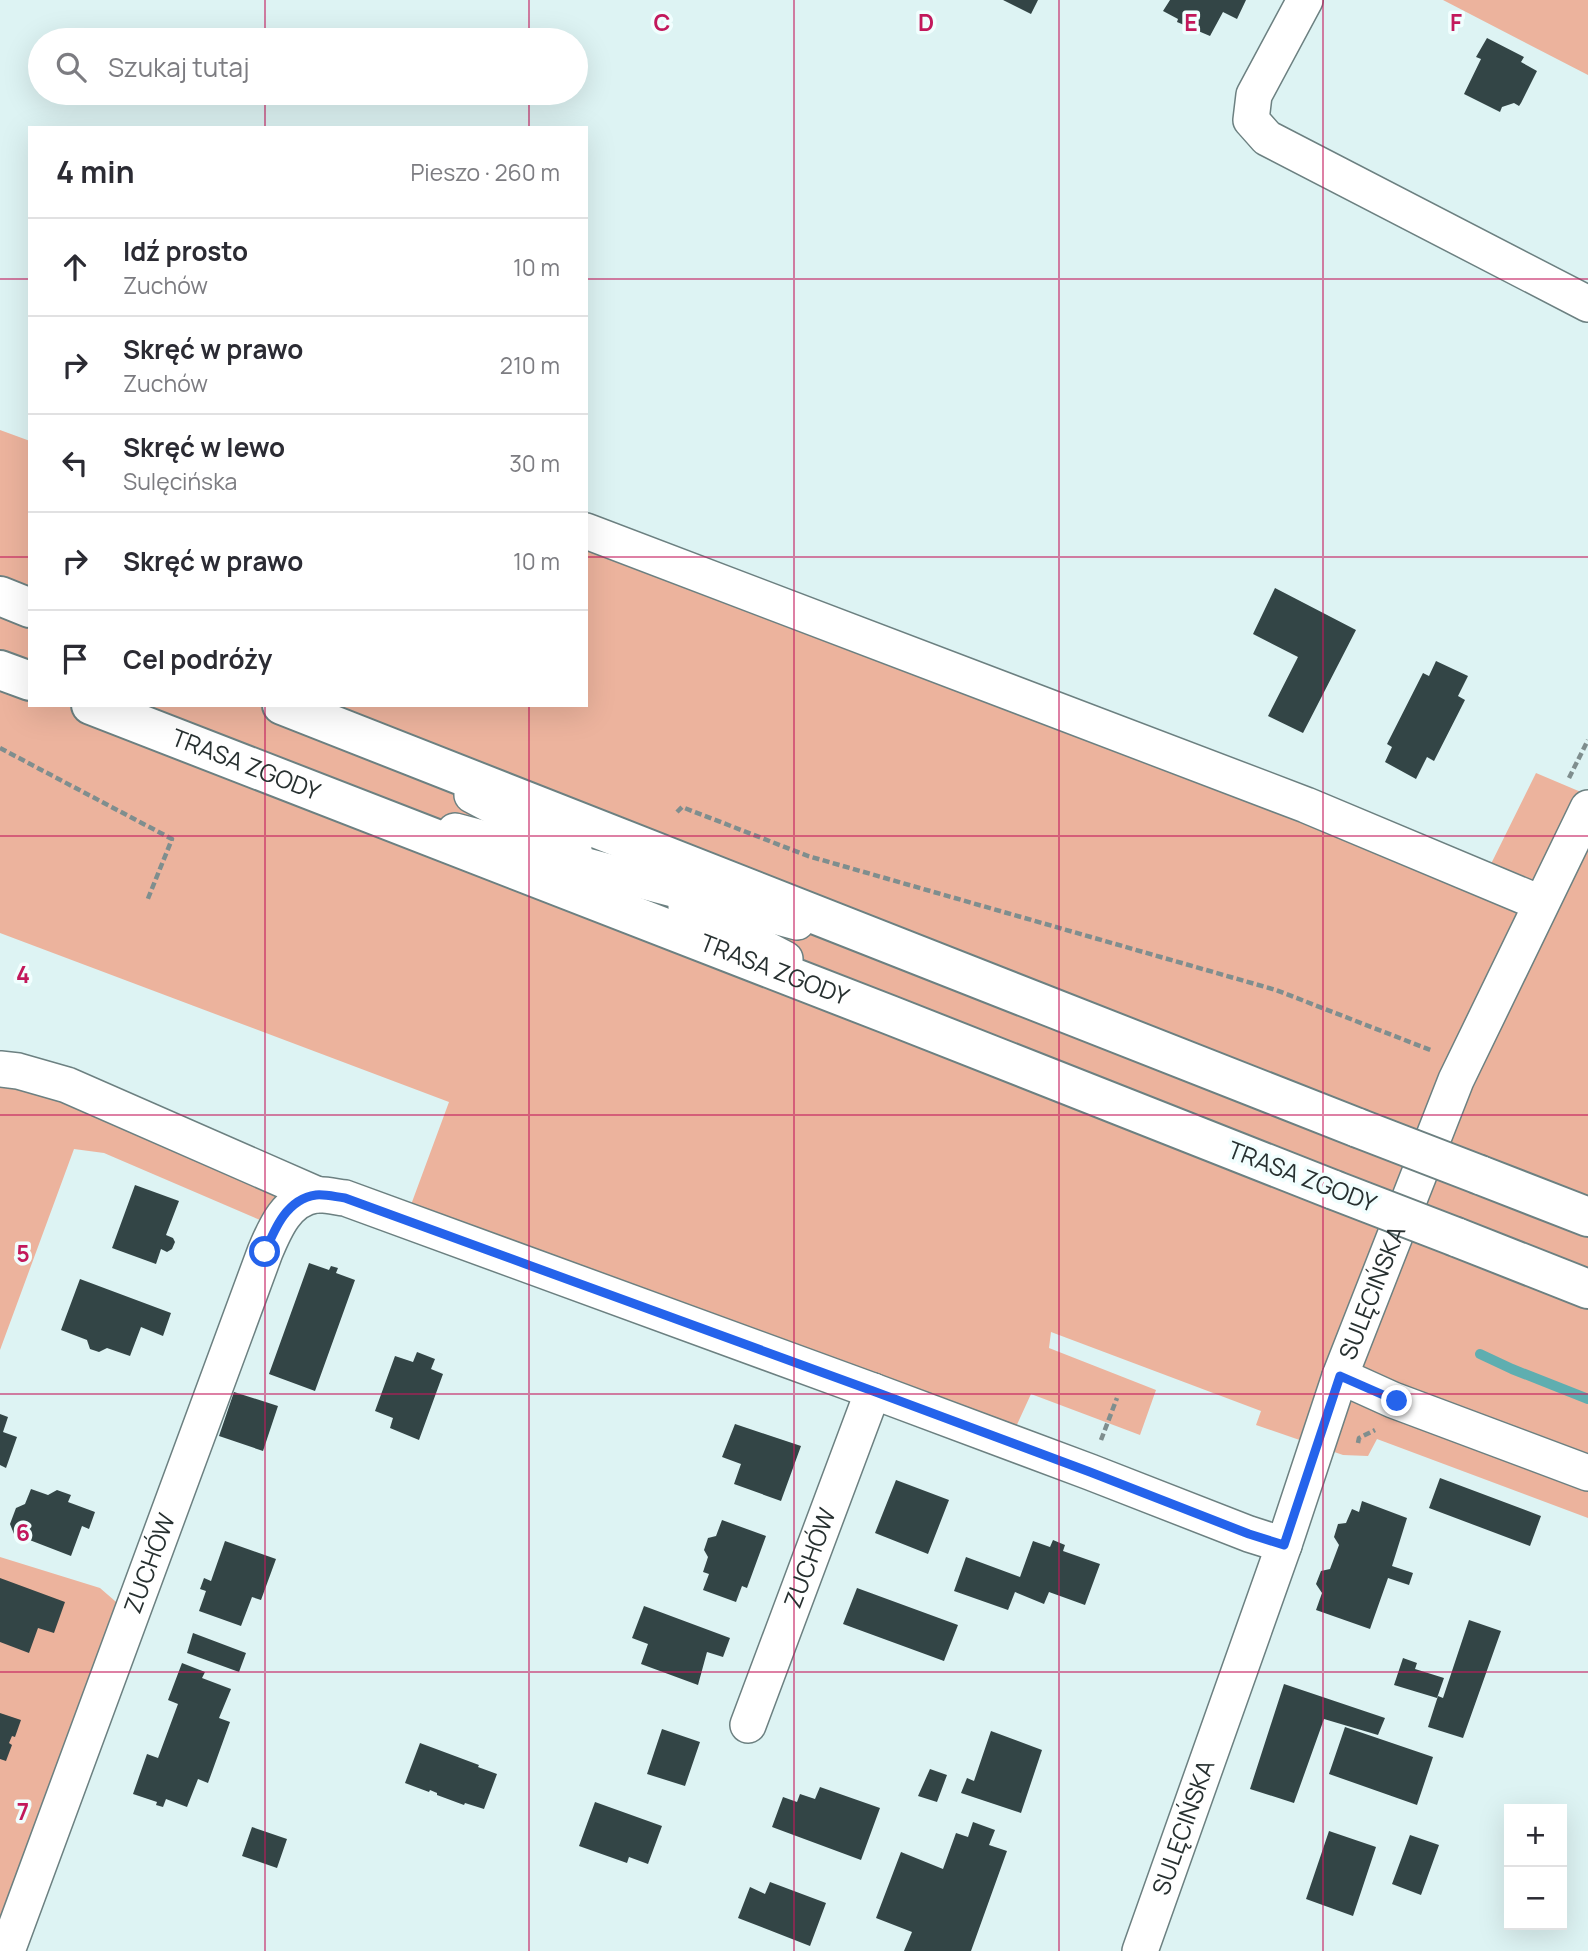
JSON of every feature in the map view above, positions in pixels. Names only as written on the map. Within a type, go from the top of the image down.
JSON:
[{"type":"highway","points":[[0,596],[28,607]]},
{"type":"highway","points":[[0,670],[28,680]]},
{"type":"highway","name":"TRASA ZGODY","points":[[96,707],[890,1014],[1588,1289]]},
{"type":"highway","points":[[287,707],[1588,1217]]},
{"type":"street","points":[[1305,0],[1254,95],[1251,120],[1267,138],[1588,304]]},
{"type":"street","points":[[588,532],[1306,805],[1540,903]]},
{"type":"street","points":[[358,735],[890,1014]]},
{"type":"street","points":[[329,797],[915,954]]},
{"type":"street","name":"SULĘCIŃSKA","points":[[1140,1951],[1284,1545],[1340,1376],[1456,1080],[1588,808]]},
{"type":"street","points":[[0,1069],[18,1071],[67,1085],[318,1195],[345,1198],[1284,1545]]},
{"type":"street","name":"ZUCHÓW","points":[[7,1951],[265,1252],[275,1228],[290,1207],[303,1199],[318,1195]]},
{"type":"street","points":[[1340,1376],[1393,1400],[1588,1473]]},
{"type":"street","name":"ZUCHÓW","points":[[748,1725],[873,1391]]},
{"type":"path","points":[[0,748],[172,839],[147,901]]},
{"type":"path","points":[[677,812],[682,807],[808,856],[1276,990],[1435,1052]]},
{"type":"path","points":[[1090,1472],[1117,1398]]},
{"type":"shaded area","points":[[1443,0],[1588,0],[1588,75]]},
{"type":"shaded area","points":[[0,430],[28,440],[28,707],[588,707],[588,515],[703,559],[1484,878],[1536,773],[1588,795],[1588,1518],[1377,1439],[1368,1456],[1343,1455],[1256,1425],[1261,1411],[1051,1332],[1049,1348],[1156,1390],[1140,1435],[1031,1394],[1015,1429],[405,1221],[449,1102],[0,933]]},
{"type":"shaded area","points":[[0,1069],[297,1190],[260,1220],[104,1153],[74,1149],[0,1350]]},
{"type":"shaded area","points":[[0,1557],[100,1588],[130,1614],[0,1951]]},
{"type":"building","points":[[1003,0],[1038,0],[1031,14]]},
{"type":"building","points":[[1170,0],[1246,0],[1237,19],[1223,12],[1210,36],[1177,22],[1178,19],[1163,11]]},
{"type":"building","points":[[1487,38],[1524,57],[1521,62],[1537,71],[1519,106],[1514,103],[1502,107],[1500,112],[1464,94],[1481,59],[1476,57]]},
{"type":"building","points":[[1275,588],[1356,630],[1303,733],[1268,716],[1298,657],[1253,634]]},
{"type":"building","points":[[1436,661],[1468,676],[1458,696],[1465,700],[1434,761],[1427,757],[1416,779],[1385,762],[1392,747],[1387,744],[1423,673],[1429,676]]},
{"type":"building","points":[[135,1185],[179,1201],[166,1235],[175,1242],[167,1252],[161,1249],[156,1264],[112,1248]]},
{"type":"building","points":[[309,1263],[329,1270],[331,1266],[338,1268],[336,1273],[355,1280],[315,1391],[269,1374]]},
{"type":"building","points":[[80,1279],[171,1313],[163,1336],[141,1327],[130,1356],[107,1348],[99,1352],[90,1349],[87,1340],[61,1330]]},
{"type":"building","points":[[417,1352],[435,1359],[431,1369],[443,1374],[419,1440],[390,1428],[393,1418],[375,1411],[395,1356],[413,1362]]},
{"type":"building","points":[[234,1392],[278,1406],[263,1451],[219,1436]]},
{"type":"building","points":[[0,1414],[8,1417],[3,1432],[17,1437],[6,1468],[0,1465]]},
{"type":"building","points":[[735,1424],[801,1446],[781,1501],[734,1484],[741,1464],[722,1457]]},
{"type":"building","points":[[1440,1478],[1541,1516],[1530,1546],[1429,1508]]},
{"type":"building","points":[[896,1480],[949,1500],[928,1554],[875,1533]]},
{"type":"building","points":[[31,1489],[48,1495],[57,1490],[71,1495],[68,1502],[95,1512],[89,1529],[82,1526],[71,1556],[14,1534],[10,1524],[16,1508],[25,1504]]},
{"type":"building","points":[[1362,1501],[1407,1518],[1392,1566],[1413,1573],[1409,1585],[1388,1578],[1370,1629],[1316,1610],[1322,1593],[1316,1584],[1321,1571],[1330,1569],[1339,1545],[1334,1537],[1338,1524],[1346,1523],[1352,1509],[1359,1512]]},
{"type":"building","points":[[722,1520],[766,1536],[747,1588],[742,1586],[736,1602],[703,1590],[709,1574],[703,1572],[708,1557],[704,1550],[708,1538],[716,1536]]},
{"type":"building","points":[[1053,1540],[1065,1545],[1063,1551],[1100,1564],[1085,1605],[1049,1592],[1044,1604],[1015,1592],[1008,1610],[954,1591],[966,1557],[1020,1577],[1033,1541],[1050,1547]]},
{"type":"building","points":[[225,1541],[276,1559],[261,1600],[252,1597],[241,1626],[199,1611],[206,1591],[200,1589],[204,1578],[211,1581]]},
{"type":"building","points":[[0,1578],[65,1602],[54,1633],[38,1628],[29,1653],[0,1642]]},
{"type":"building","points":[[857,1588],[958,1625],[944,1661],[843,1624]]},
{"type":"building","points":[[644,1606],[730,1638],[723,1657],[707,1652],[698,1685],[641,1664],[648,1644],[632,1638]]},
{"type":"building","points":[[1469,1620],[1501,1631],[1463,1738],[1428,1727],[1438,1696],[1443,1698]]},
{"type":"building","points":[[193,1633],[246,1653],[239,1672],[187,1653]]},
{"type":"building","points":[[1403,1658],[1417,1663],[1415,1669],[1444,1678],[1437,1698],[1394,1685]]},
{"type":"building","points":[[182,1663],[205,1672],[202,1678],[231,1689],[219,1718],[230,1722],[208,1783],[198,1779],[187,1807],[166,1799],[163,1807],[156,1805],[157,1802],[133,1794],[147,1754],[158,1758],[178,1704],[168,1700]]},
{"type":"building","points":[[1284,1684],[1385,1718],[1378,1735],[1324,1719],[1294,1803],[1250,1789]]},
{"type":"building","points":[[0,1713],[21,1720],[15,1737],[12,1736],[9,1743],[12,1745],[6,1761],[0,1759]]},
{"type":"building","points":[[1345,1727],[1433,1757],[1417,1805],[1329,1774]]},
{"type":"building","points":[[662,1729],[700,1742],[685,1786],[647,1774]]},
{"type":"building","points":[[991,1731],[1042,1750],[1021,1813],[961,1793],[967,1778],[974,1781]]},
{"type":"building","points":[[420,1743],[497,1774],[484,1809],[465,1803],[464,1805],[430,1790],[429,1792],[405,1783]]},
{"type":"building","points":[[930,1769],[947,1775],[937,1802],[918,1796]]},
{"type":"building","points":[[820,1787],[880,1808],[861,1860],[772,1827],[783,1797],[797,1802],[800,1794],[815,1799]]},
{"type":"building","points":[[595,1802],[662,1826],[648,1864],[629,1857],[627,1863],[579,1846]]},
{"type":"building","points":[[973,1822],[995,1830],[989,1845],[1007,1851],[971,1951],[904,1951],[912,1932],[876,1918],[901,1852],[943,1869],[956,1833],[968,1837]]},
{"type":"building","points":[[252,1827],[287,1839],[277,1868],[242,1856]]},
{"type":"building","points":[[1329,1831],[1376,1847],[1353,1916],[1306,1899]]},
{"type":"building","points":[[1410,1835],[1439,1845],[1421,1895],[1392,1884]]},
{"type":"building","points":[[770,1882],[826,1903],[810,1946],[738,1918],[750,1887],[765,1894]]},
{"type":"waterway","points":[[1480,1354],[1588,1399]]},
{"type":"route","points":[[265,1252],[275,1228],[290,1207],[303,1199],[318,1195],[345,1198],[1284,1545],[1340,1376],[1397,1401]]}]
